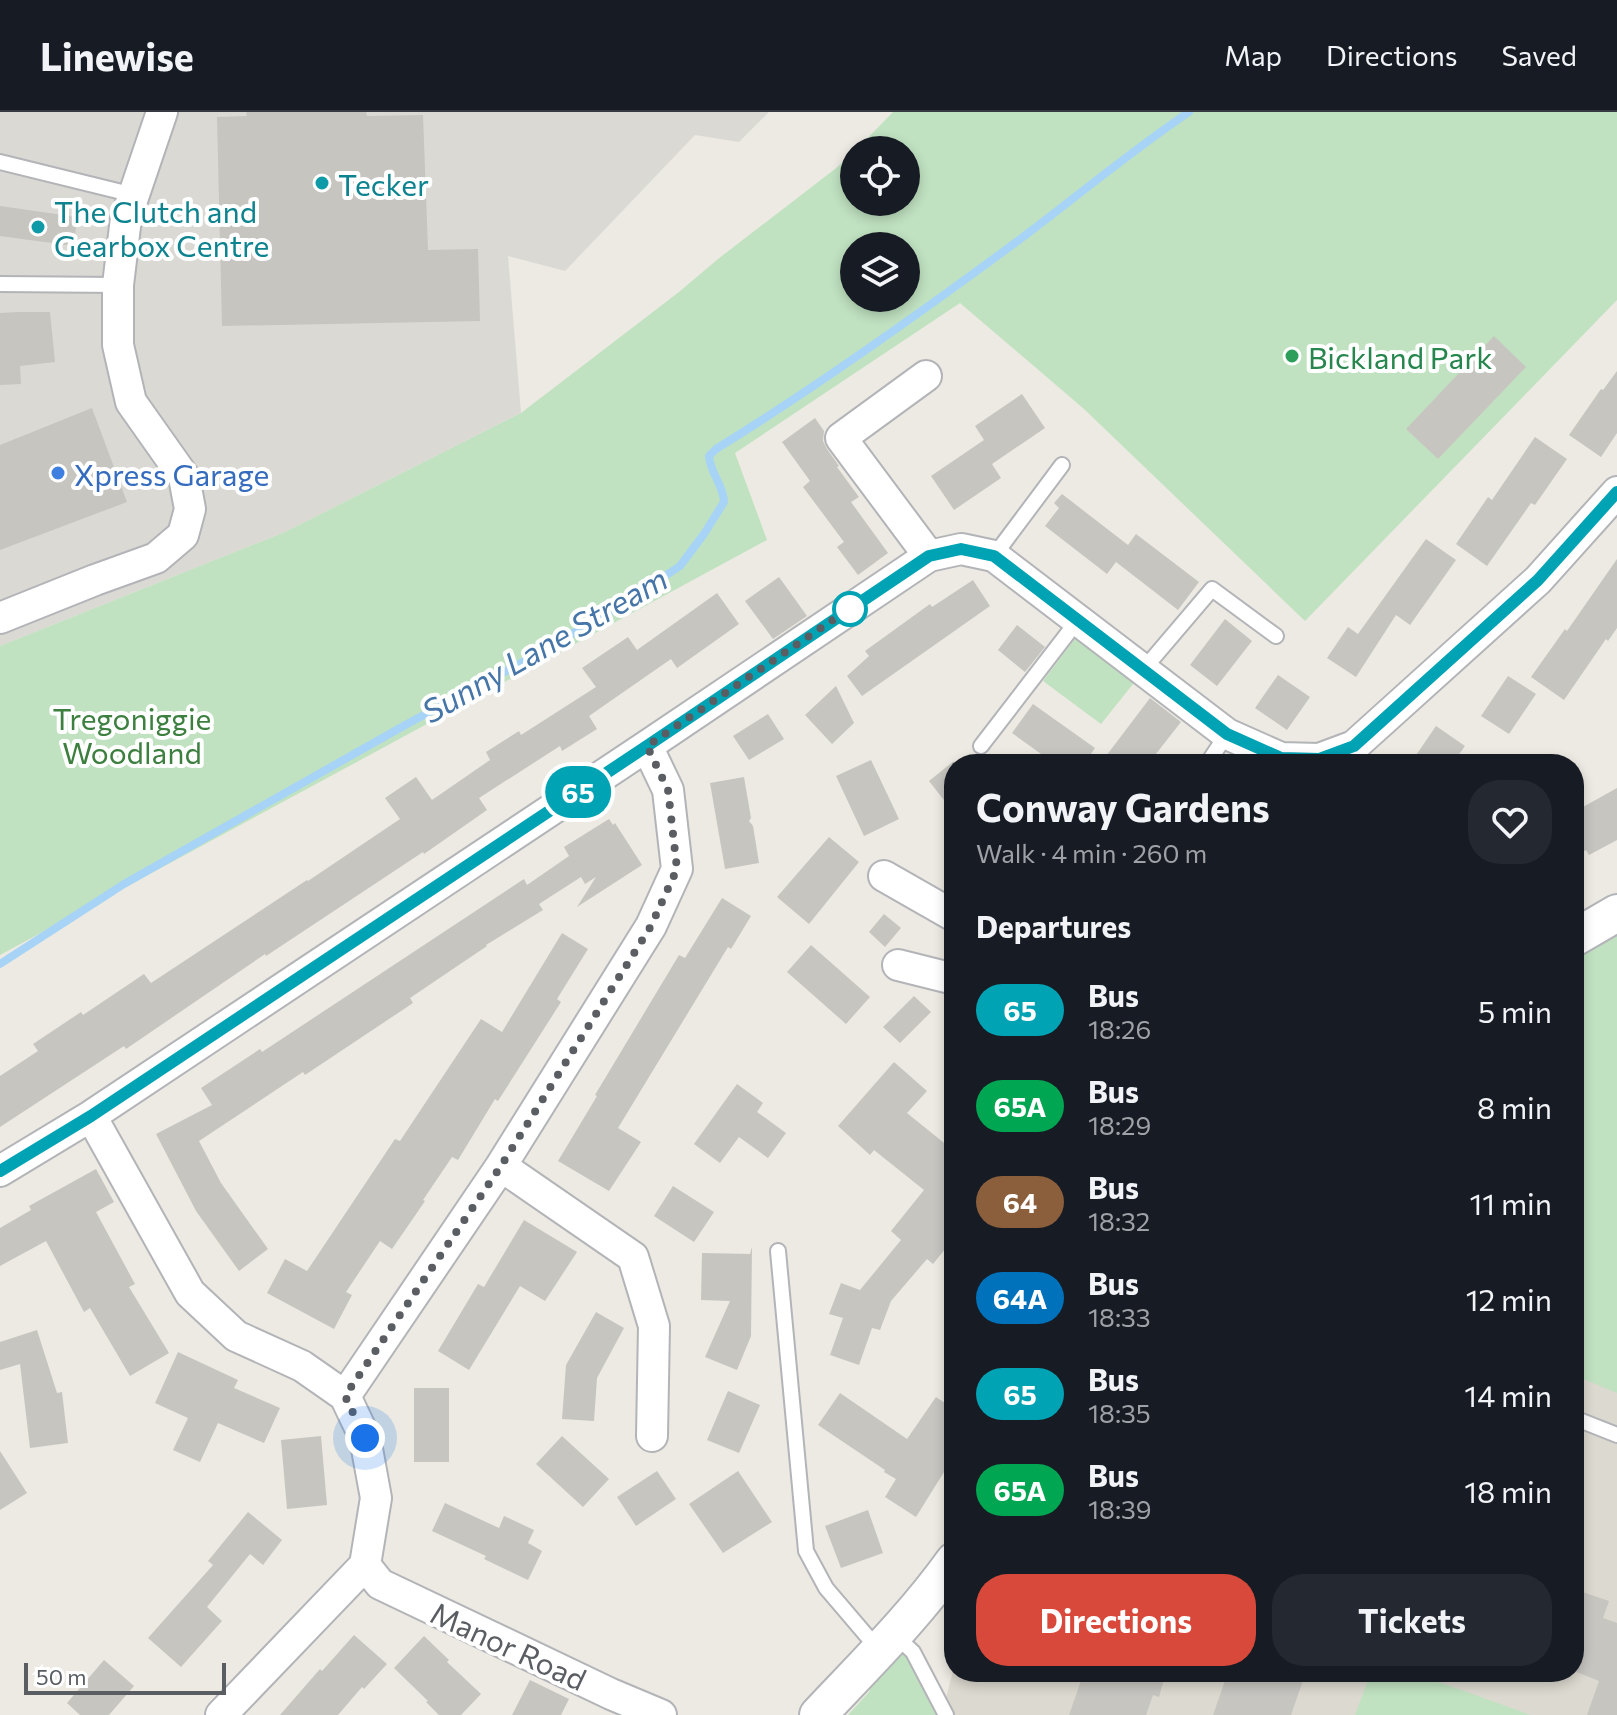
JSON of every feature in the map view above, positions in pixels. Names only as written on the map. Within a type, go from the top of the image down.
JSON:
[{"type":"street","points":[[0,618],[156,558],[183,535],[190,509],[184,477],[131,402],[118,345],[118,285],[126,218],[162,112]]},
{"type":"street","points":[[926,376],[841,438],[929,556]]},
{"type":"street","points":[[1332,754],[1354,746],[1538,580],[1617,492]]},
{"type":"street","points":[[0,1171],[91,1116],[929,556],[961,549],[994,556],[1227,734],[1272,754]]},
{"type":"street","points":[[345,1396],[501,1166],[651,926],[677,869],[668,790],[647,746]]},
{"type":"street","points":[[884,876],[944,910]]},
{"type":"street","points":[[1584,932],[1617,913]]},
{"type":"street","points":[[898,965],[944,976]]},
{"type":"street","points":[[91,1116],[190,1293],[236,1336],[302,1366],[345,1396],[365,1438],[376,1498],[365,1565],[221,1715]]},
{"type":"street","points":[[501,1166],[633,1257],[654,1326],[652,1436]]},
{"type":"street","name":"Manor Road","points":[[365,1565],[380,1584],[606,1704],[661,1715]]},
{"type":"street","points":[[818,1715],[944,1575]]},
{"type":"lane","points":[[0,162],[134,195]]},
{"type":"lane","points":[[0,284],[118,285]]},
{"type":"lane","points":[[994,556],[1062,465]]},
{"type":"lane","points":[[1143,670],[1212,589],[1276,636]]},
{"type":"lane","points":[[981,746],[1078,620]]},
{"type":"lane","points":[[1214,754],[1227,734]]},
{"type":"lane","points":[[778,1251],[806,1551],[826,1588],[886,1642],[913,1652],[946,1715]]},
{"type":"lane","points":[[1584,1422],[1617,1435]]},
{"type":"shaded area","points":[[0,112],[769,112],[739,142],[695,135],[565,271],[508,256],[521,413],[285,532],[0,646]]},
{"type":"shaded area","points":[[1617,919],[1617,1715],[955,1715],[946,1698],[950,1682],[1584,1682],[1584,938]]},
{"type":"green space","name":"Tregoniggie Woodland","points":[[893,112],[1617,112],[1617,300],[1305,621],[1084,409],[960,303],[735,453],[767,540],[0,955],[0,646],[285,532],[521,413],[840,165],[840,216],[920,216],[920,136],[870,136]]},
{"type":"green space","points":[[1079,633],[1137,679],[1101,724],[1043,681]]},
{"type":"green space","points":[[1617,919],[1617,1393],[1584,1379],[1584,938]]},
{"type":"green space","points":[[894,1635],[940,1715],[848,1715],[869,1692]]},
{"type":"green space","points":[[1367,1682],[1439,1682],[1531,1715],[1355,1715]]},
{"type":"building","name":"Tecker","points":[[246,112],[423,115],[428,250],[478,249],[480,321],[222,326],[217,117],[247,116]]},
{"type":"building","name":"The Clutch and Gearbox Centre","points":[[0,206],[77,217],[74,246],[0,236]]},
{"type":"building","points":[[50,312],[55,362],[20,366],[21,384],[0,385],[0,313]]},
{"type":"building","points":[[1494,336],[1526,367],[1438,459],[1406,429]]},
{"type":"building","points":[[1617,371],[1617,433],[1601,457],[1569,435]]},
{"type":"building","points":[[1022,394],[1045,428],[992,464],[1001,478],[954,510],[931,476],[984,440],[975,426]]},
{"type":"building","name":"Xpress Garage","points":[[92,408],[127,502],[0,550],[0,445]]},
{"type":"building","points":[[815,418],[824,431],[823,441],[837,467],[859,497],[851,502],[888,553],[858,575],[837,547],[844,542],[803,487],[810,481],[782,442]]},
{"type":"building","points":[[1535,437],[1567,459],[1535,505],[1531,503],[1487,566],[1456,544],[1488,497],[1492,500]]},
{"type":"building","points":[[1062,494],[1128,545],[1136,534],[1199,582],[1178,610],[1116,562],[1107,574],[1045,526],[1059,508],[1054,503]]},
{"type":"building","points":[[1426,539],[1456,560],[1410,625],[1396,615],[1356,677],[1327,658],[1348,627],[1358,634]]},
{"type":"building","points":[[1617,559],[1617,628],[1564,700],[1531,677]]},
{"type":"building","points":[[779,577],[807,616],[773,639],[745,601]]},
{"type":"building","points":[[973,580],[990,606],[862,696],[847,676],[869,656],[865,651],[930,604],[932,607]]},
{"type":"building","points":[[717,593],[739,624],[677,668],[671,659],[589,716],[597,729],[562,751],[560,746],[479,798],[487,810],[424,854],[265,954],[126,1049],[124,1046],[0,1127],[0,1076],[38,1051],[33,1044],[144,974],[151,983],[400,819],[385,798],[416,777],[432,800],[490,760],[486,752],[519,731],[521,735],[596,687],[582,668],[628,637],[637,650]]},
{"type":"building","points":[[1225,619],[1252,641],[1217,686],[1190,665]]},
{"type":"building","points":[[1017,625],[1045,647],[1025,672],[998,650]]},
{"type":"building","points":[[1278,675],[1310,697],[1287,730],[1255,708]]},
{"type":"building","points":[[1508,676],[1536,694],[1509,734],[1481,716]]},
{"type":"building","points":[[836,686],[854,723],[832,744],[805,715]]},
{"type":"building","points":[[1150,698],[1181,722],[1156,754],[1108,754]]},
{"type":"building","points":[[1033,704],[1095,748],[1091,754],[1041,754],[1012,733]]},
{"type":"building","points":[[768,714],[784,739],[749,760],[733,736]]},
{"type":"building","points":[[1436,726],[1465,746],[1459,754],[1417,754]]},
{"type":"building","points":[[871,760],[899,819],[864,836],[836,776]]},
{"type":"building","points":[[944,769],[944,800],[929,781]]},
{"type":"building","points":[[744,777],[749,821],[753,826],[759,863],[725,869],[710,783]]},
{"type":"building","points":[[1617,788],[1617,840],[1589,855],[1584,851],[1584,806]]},
{"type":"building","points":[[609,819],[613,825],[615,823],[642,865],[577,907],[596,877],[585,884],[581,877],[539,904],[543,910],[410,998],[413,1003],[199,1141],[221,1183],[268,1249],[239,1271],[196,1211],[156,1134],[212,1105],[201,1088],[260,1049],[262,1052],[524,879],[527,885],[569,856],[564,847]]},
{"type":"building","points":[[829,837],[859,862],[809,924],[777,897]]},
{"type":"building","points":[[722,898],[751,916],[731,949],[728,947],[618,1128],[641,1142],[609,1191],[558,1161],[679,955],[685,958]]},
{"type":"building","points":[[884,914],[901,928],[885,947],[869,932]]},
{"type":"building","points":[[562,933],[588,949],[557,999],[561,1002],[458,1160],[452,1157],[392,1249],[380,1241],[346,1292],[352,1295],[334,1329],[267,1293],[285,1259],[307,1271],[395,1139],[400,1141],[481,1019],[502,1032]]},
{"type":"building","points":[[811,945],[870,997],[846,1024],[787,972]]},
{"type":"building","points":[[914,996],[931,1012],[900,1043],[883,1027]]},
{"type":"building","points":[[894,1062],[927,1091],[907,1113],[944,1143],[944,1250],[933,1264],[927,1259],[891,1301],[880,1330],[872,1328],[859,1365],[830,1355],[843,1318],[829,1314],[841,1283],[860,1290],[901,1240],[891,1231],[924,1190],[874,1150],[870,1155],[838,1126]]},
{"type":"building","points":[[737,1084],[763,1103],[757,1112],[786,1133],[768,1158],[739,1137],[720,1163],[694,1144]]},
{"type":"building","points":[[96,1169],[114,1202],[96,1212],[135,1284],[129,1287],[169,1353],[130,1376],[90,1308],[84,1312],[46,1241],[0,1266],[0,1228],[31,1210],[29,1206]]},
{"type":"building","points":[[673,1186],[714,1212],[694,1242],[654,1216]]},
{"type":"building","points":[[524,1220],[577,1252],[545,1301],[520,1286],[469,1370],[438,1351],[478,1284],[484,1287]]},
{"type":"building","points":[[752,1247],[751,1336],[737,1370],[705,1357],[730,1301],[701,1300],[702,1253],[750,1254]]},
{"type":"building","points":[[596,1312],[624,1328],[597,1378],[594,1421],[562,1419],[566,1365]]},
{"type":"building","points":[[37,1330],[57,1393],[62,1392],[68,1443],[30,1448],[20,1364],[0,1370],[0,1342]]},
{"type":"building","points":[[178,1352],[238,1380],[234,1388],[280,1408],[264,1443],[218,1423],[200,1462],[173,1450],[188,1418],[155,1403]]},
{"type":"building","points":[[414,1388],[449,1388],[449,1462],[414,1462]]},
{"type":"building","points":[[728,1391],[760,1405],[739,1453],[707,1440]]},
{"type":"building","points":[[840,1393],[907,1439],[936,1397],[944,1402],[944,1472],[916,1517],[885,1497],[896,1479],[818,1425]]},
{"type":"building","points":[[321,1436],[327,1505],[287,1509],[281,1440]]},
{"type":"building","points":[[562,1436],[609,1479],[583,1507],[536,1464]]},
{"type":"building","points":[[0,1451],[27,1493],[0,1510]]},
{"type":"building","points":[[657,1471],[676,1499],[636,1526],[617,1497]]},
{"type":"building","points":[[738,1471],[772,1522],[723,1553],[689,1504]]},
{"type":"building","points":[[445,1503],[499,1528],[504,1516],[534,1530],[528,1543],[542,1551],[528,1580],[432,1531]]},
{"type":"building","points":[[868,1510],[883,1553],[841,1568],[825,1526]]},
{"type":"building","points":[[248,1512],[282,1540],[263,1565],[250,1554],[207,1607],[222,1621],[181,1667],[148,1638],[213,1565],[208,1561]]},
{"type":"building","points":[[1584,1592],[1609,1601],[1603,1618],[1617,1623],[1617,1715],[1587,1715],[1599,1681],[1584,1675]]},
{"type":"building","points":[[354,1635],[387,1664],[364,1689],[362,1687],[338,1715],[280,1715],[320,1669],[322,1671]]},
{"type":"building","points":[[424,1636],[481,1694],[461,1715],[439,1715],[394,1668]]},
{"type":"building","points":[[104,1660],[134,1686],[109,1715],[80,1715],[67,1703]]},
{"type":"building","points":[[530,1680],[569,1699],[561,1715],[512,1715]]},
{"type":"building","points":[[1081,1682],[1163,1682],[1159,1697],[1153,1695],[1146,1715],[1069,1715]]},
{"type":"building","points":[[1225,1682],[1303,1682],[1291,1715],[1213,1715]]},
{"type":"waterway","name":"Sunny Lane Stream","points":[[0,964],[124,884],[534,656],[623,604],[680,566],[724,502],[709,456],[716,449],[912,318],[1189,112]]},
{"type":"bus line","name":"65","points":[[1332,754],[1354,746],[1538,580],[1617,492]]},
{"type":"bus line","name":"65","points":[[0,1171],[91,1116],[929,556],[961,549],[994,556],[1227,734],[1272,754]]},
{"type":"place","name":"Tecker","points":[[322,183]]},
{"type":"place","name":"The Clutch and Gearbox Centre","points":[[38,227]]},
{"type":"place","name":"Bickland Park","points":[[1292,356]]},
{"type":"place","name":"Xpress Garage","points":[[58,473]]},
{"type":"route","points":[[365,1438],[345,1396],[501,1166],[651,926],[677,869],[668,790],[647,746],[852,607],[850,609]]}]
